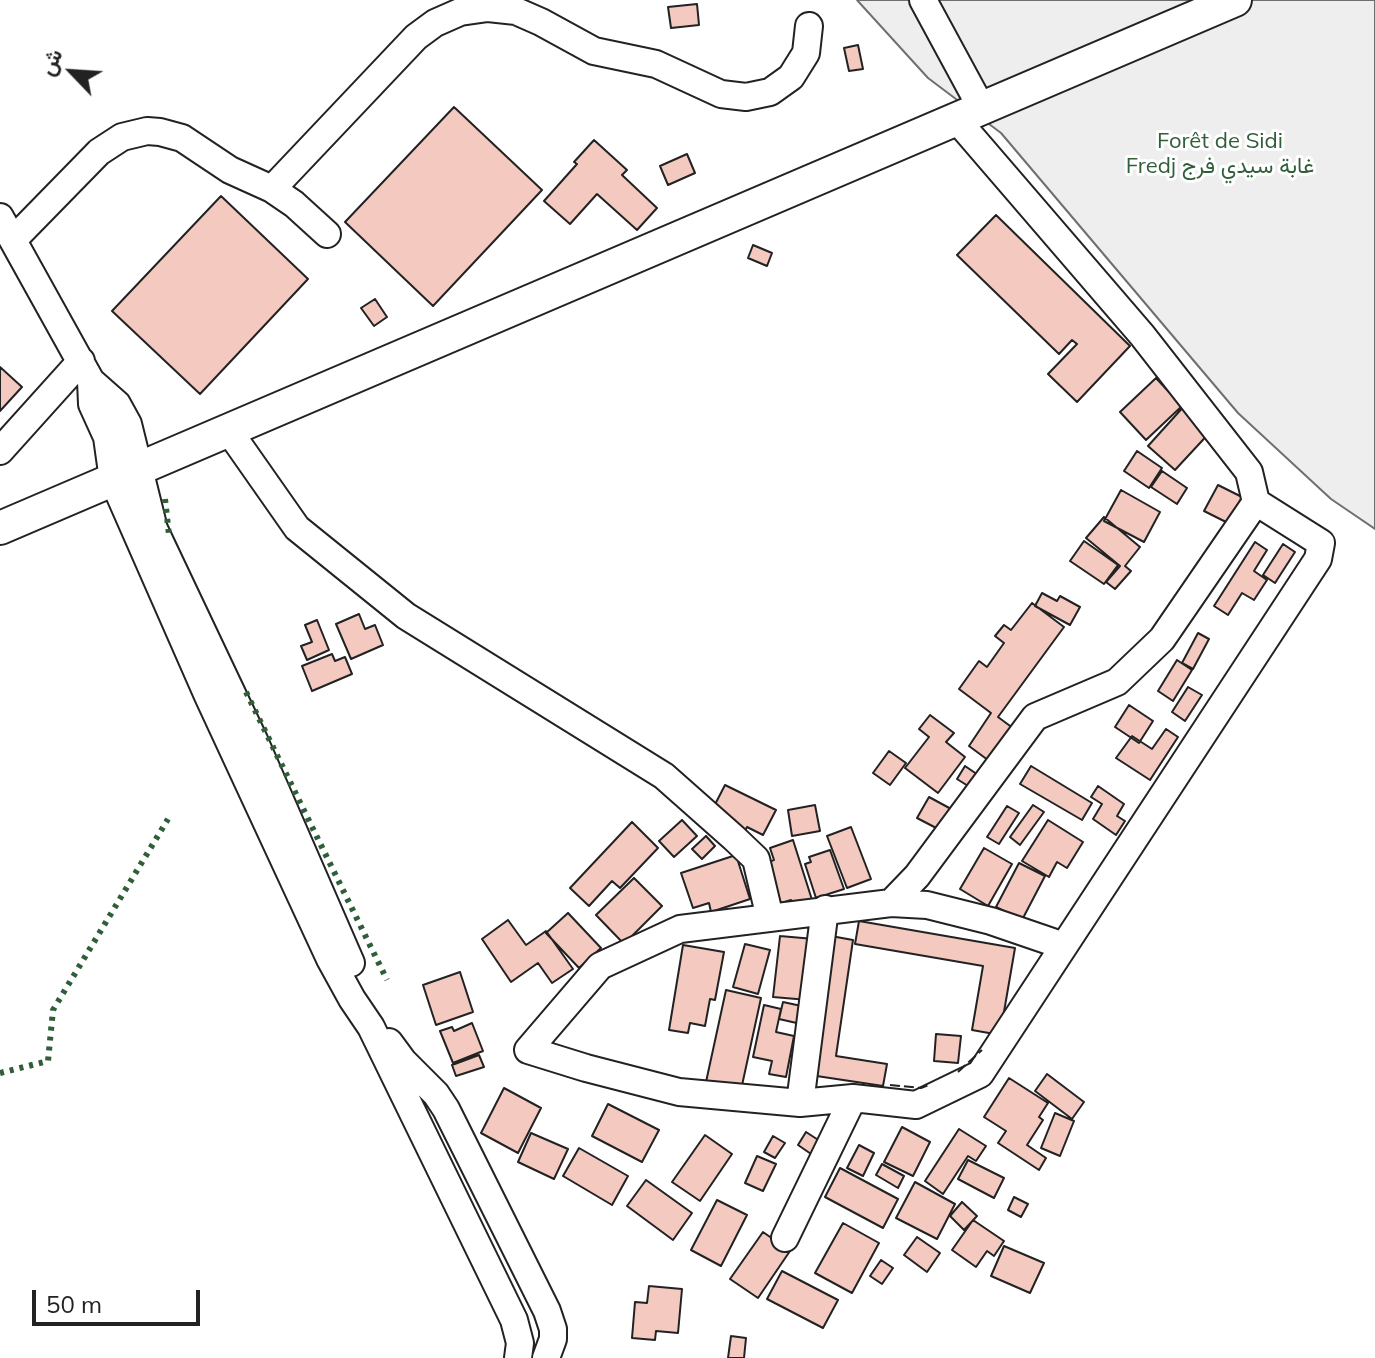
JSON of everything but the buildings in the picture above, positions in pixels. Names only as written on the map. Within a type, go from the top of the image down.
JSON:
[{"type":"main road","points":[[0,528],[1235,0]]},
{"type":"street","points":[[923,0],[969,114],[1249,472],[1256,502],[1321,543],[1318,559],[980,1074],[916,1105],[853,1098],[800,1103],[679,1092],[528,1050],[600,966],[680,929],[891,903],[940,908],[991,921],[1064,946]]},
{"type":"street","points":[[272,189],[416,37],[435,23],[460,12],[488,8],[516,11],[594,51],[656,64],[721,94],[746,97],[770,92],[791,77],[806,53],[809,26]]},
{"type":"street","points":[[13,240],[99,152],[134,133],[160,132],[182,138],[230,170],[272,189],[327,234]]},
{"type":"street","points":[[0,217],[86,371],[92,404],[127,475],[219,692],[377,1021],[403,1061],[420,1076],[446,1109],[551,1320],[553,1339],[546,1358]]},
{"type":"street","points":[[0,451],[86,371]]},
{"type":"street","points":[[229,431],[297,528],[334,558],[406,616],[664,776],[734,838],[756,859],[770,918]]},
{"type":"street","points":[[891,903],[917,876],[1035,717],[1117,682],[1162,639],[1256,502]]},
{"type":"street","points":[[243,744],[337,973],[371,1027],[514,1320],[520,1343],[518,1358]]},
{"type":"street","points":[[800,1103],[825,909]]},
{"type":"street","points":[[785,1238],[853,1098]]},
{"type":"green space","name":"Forêt de Sidi Fredj غابة سيدي فرج","points":[[857,0],[1375,0],[1375,529],[1331,499],[1238,413],[1001,133],[928,78]]},
{"type":"hedge","points":[[165,499],[169,535]]},
{"type":"hedge","points":[[246,692],[387,980]]},
{"type":"hedge","points":[[0,1073],[48,1061],[53,1010],[168,819]]},
{"type":"fence","points":[[958,1072],[982,1050]]},
{"type":"fence","points":[[890,1085],[921,1088],[929,1085]]}]
